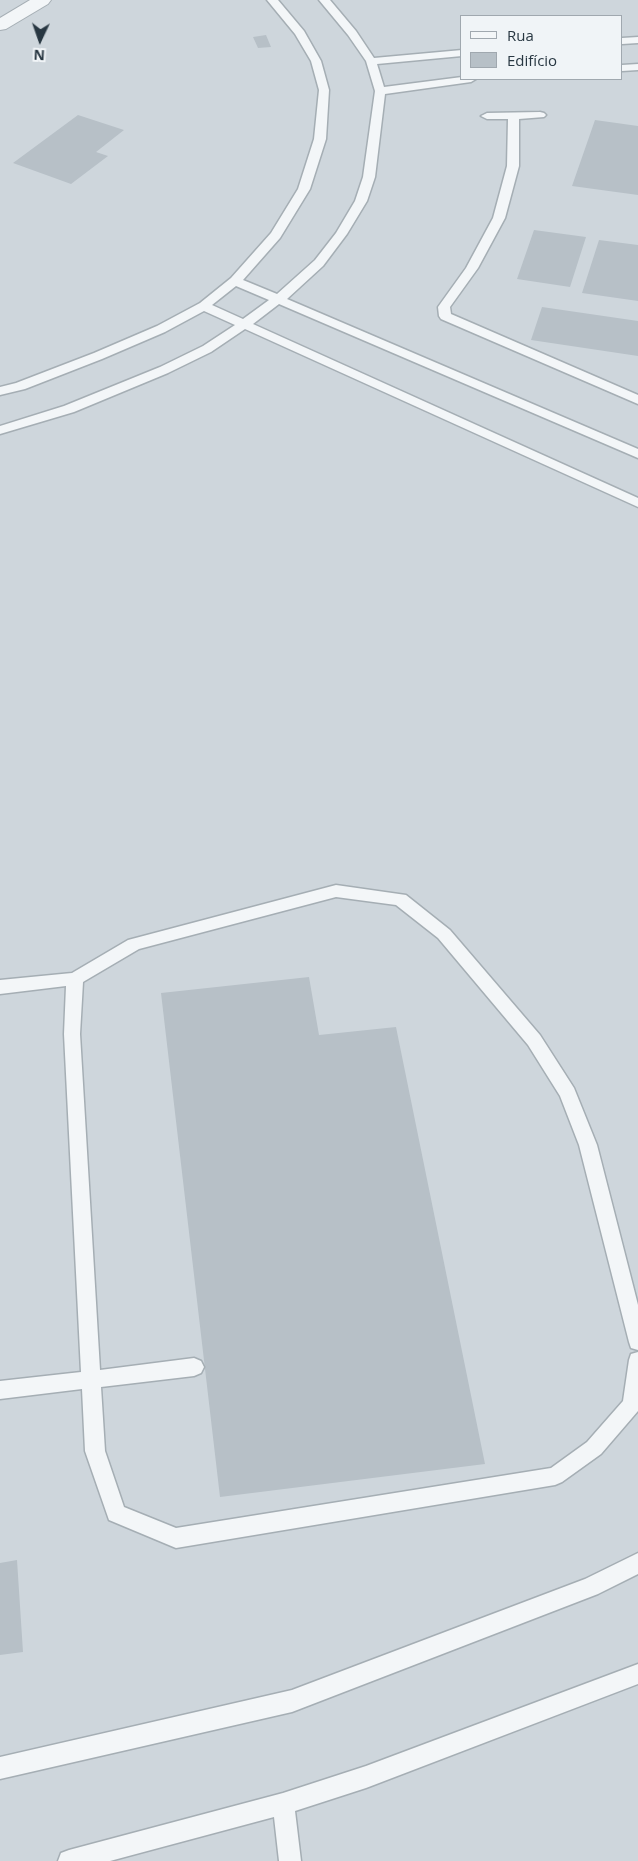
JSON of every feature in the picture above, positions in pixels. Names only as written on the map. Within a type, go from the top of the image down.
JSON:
[{"type":"street","points":[[0,25],[42,0]]},
{"type":"lane","points":[[0,391],[20,386],[98,356],[161,329],[204,306],[235,281],[276,235],[304,189],[320,139],[324,90],[316,60],[300,32],[272,0]]},
{"type":"lane","points":[[0,430],[69,409],[164,370],[207,349],[279,299],[319,263],[341,234],[360,201],[369,177],[380,91],[371,61],[352,33],[324,0]]},
{"type":"lane","points":[[623,41],[638,40]]},
{"type":"lane","points":[[371,61],[460,53]]},
{"type":"lane","points":[[623,68],[638,67]]},
{"type":"lane","points":[[380,91],[463,80]]},
{"type":"lane","points":[[486,116],[540,115]]},
{"type":"lane","points":[[514,116],[513,166],[499,218],[472,268],[444,307],[444,316],[638,400]]},
{"type":"lane","points":[[235,281],[638,454]]},
{"type":"lane","points":[[204,306],[638,503]]},
{"type":"lane","points":[[0,988],[75,979],[134,944],[336,892],[400,899],[444,934],[534,1040],[568,1093],[588,1145],[638,1342]]},
{"type":"lane","points":[[75,979],[72,1034],[95,1451],[116,1513],[176,1538],[554,1476],[594,1448],[632,1404],[638,1360]]},
{"type":"lane","points":[[0,1390],[194,1367]]},
{"type":"lane","points":[[0,1768],[292,1700],[591,1587],[638,1563]]},
{"type":"lane","points":[[69,1861],[283,1804],[366,1777],[638,1674]]},
{"type":"lane","points":[[283,1804],[290,1861]]},
{"type":"shaded area","points":[[0,0],[638,0],[638,1861],[0,1861]]},
{"type":"building","points":[[266,35],[271,47],[258,48],[253,37]]},
{"type":"building","points":[[78,115],[124,130],[96,152],[108,156],[71,184],[13,163]]},
{"type":"building","points":[[595,120],[638,126],[638,195],[572,186]]},
{"type":"building","points":[[534,230],[586,237],[570,287],[517,279]]},
{"type":"building","points":[[599,240],[638,245],[638,301],[582,293]]},
{"type":"building","points":[[542,307],[638,321],[638,356],[531,340]]},
{"type":"building","points":[[309,977],[319,1035],[396,1027],[485,1464],[220,1497],[161,993]]},
{"type":"building","points":[[17,1560],[23,1652],[0,1655],[0,1563]]}]
